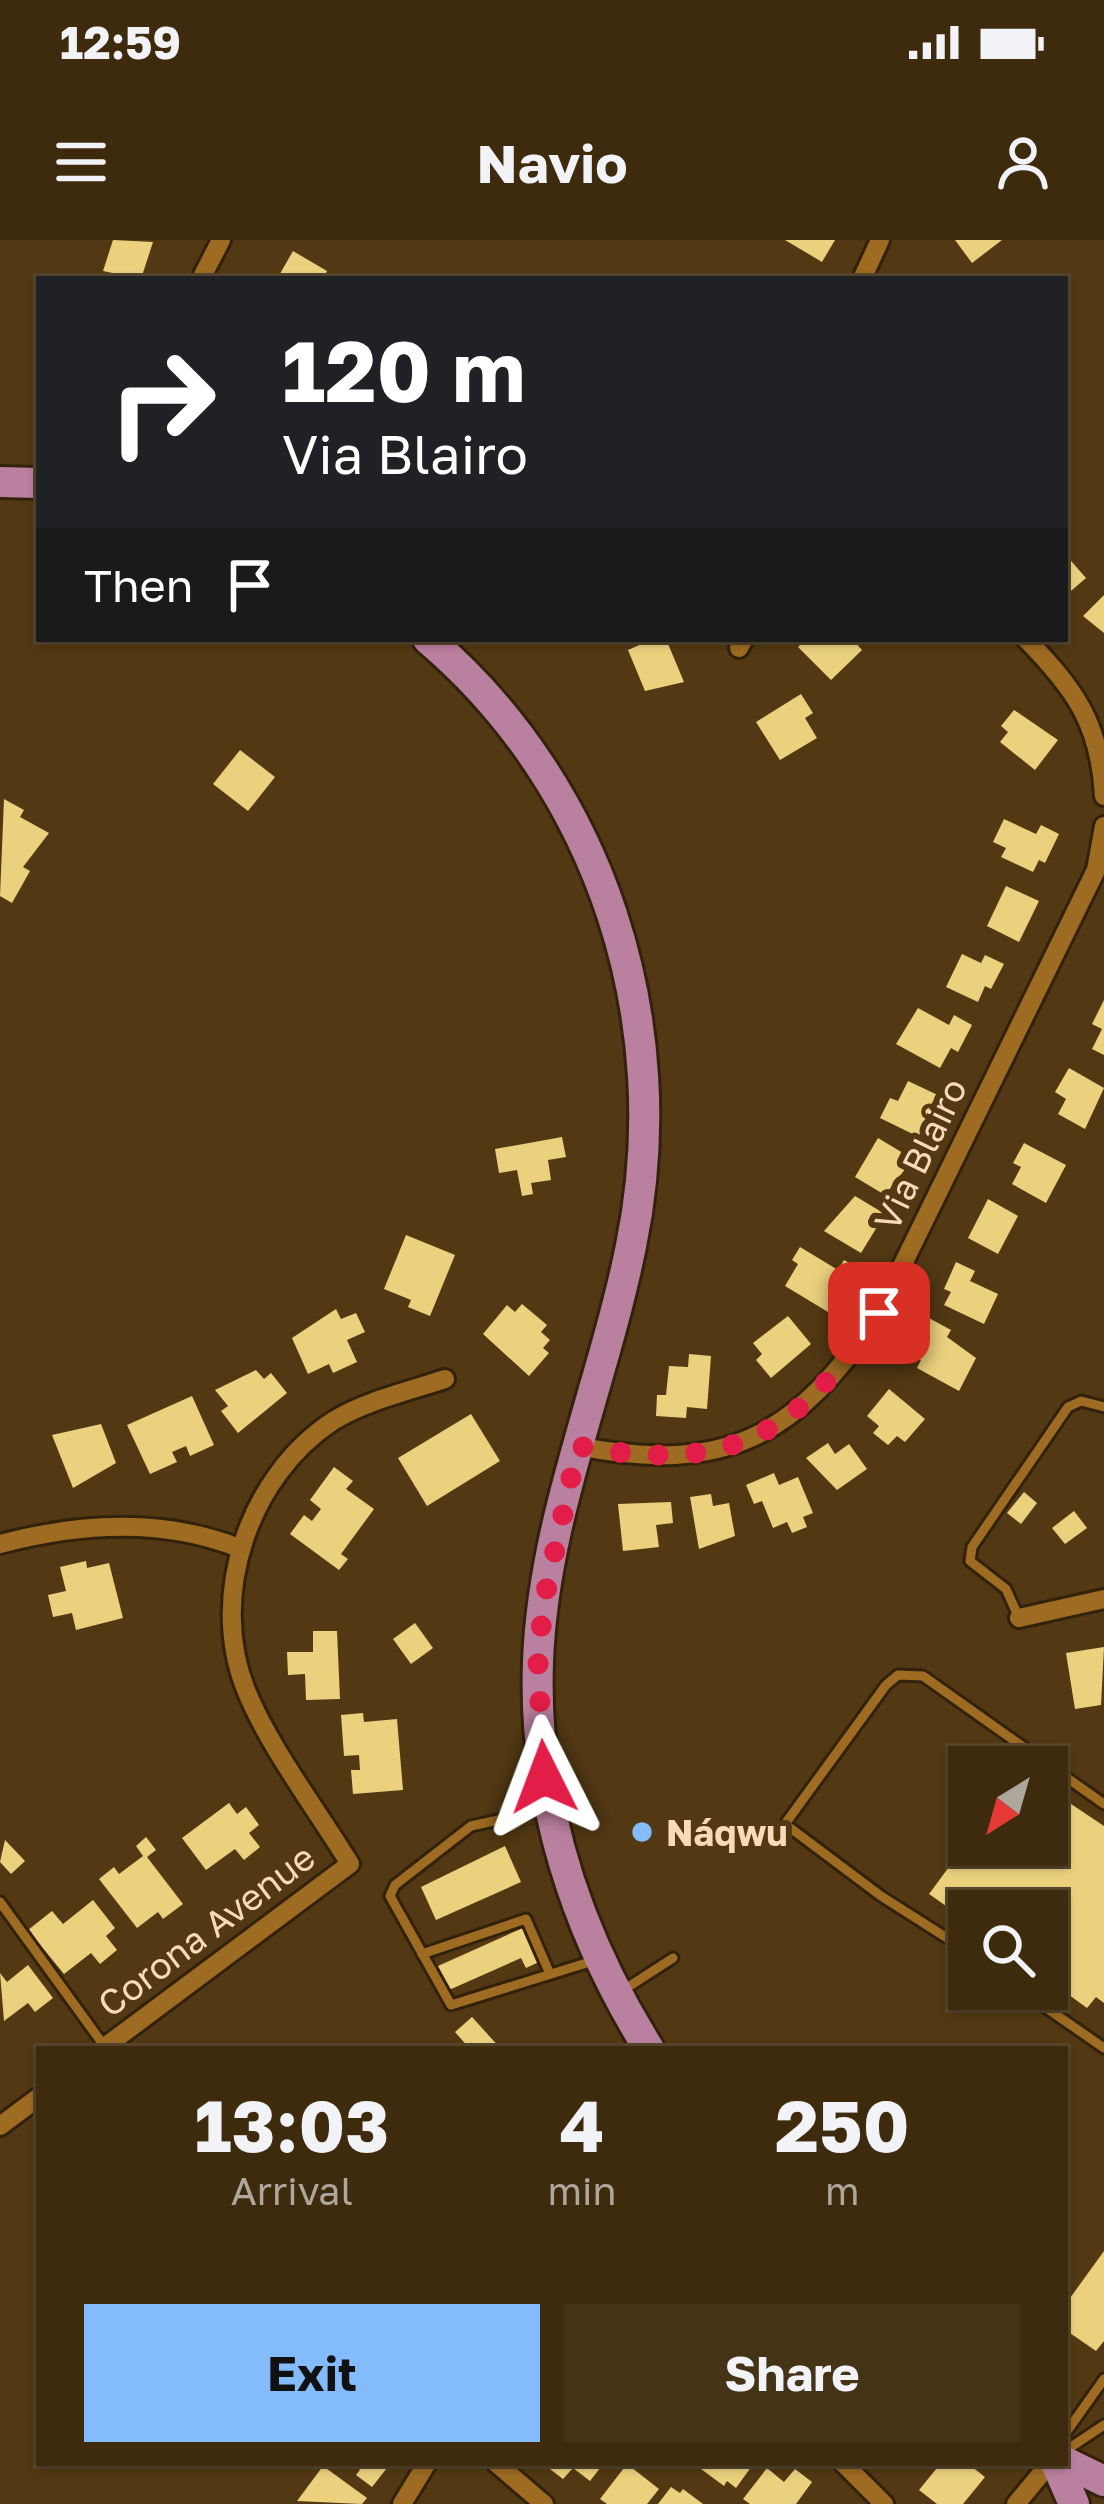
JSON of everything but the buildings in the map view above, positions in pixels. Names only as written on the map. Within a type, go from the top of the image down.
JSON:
[{"type":"main road","points":[[0,482],[36,483]]},
{"type":"main road","points":[[431,642],[504,714],[548,775],[584,839],[623,947],[640,1023],[646,1097],[643,1172],[615,1315],[578,1446],[543,1605],[538,1665],[549,1809],[578,1916],[647,2046]]},
{"type":"main road","points":[[1058,2466],[1074,2504]]},
{"type":"main road","points":[[1065,2466],[1104,2481]]},
{"type":"street","points":[[203,275],[221,240]]},
{"type":"street","points":[[863,276],[880,240]]},
{"type":"street","points":[[1029,642],[1096,707],[1104,796]]},
{"type":"street","name":"Via Blairo","points":[[578,1446],[638,1458],[723,1450],[779,1426],[842,1370],[879,1313],[1096,870],[1104,826]]},
{"type":"street","points":[[0,1544],[50,1531],[130,1524],[239,1548],[265,1493],[294,1451],[336,1419],[445,1379]]},
{"type":"street","name":"Corona Avenue","points":[[107,2046],[350,1864],[246,1690],[231,1633],[239,1548]]},
{"type":"street","points":[[1018,1618],[1104,1599]]},
{"type":"street","points":[[0,2126],[36,2099]]},
{"type":"street","points":[[402,2504],[425,2466]]},
{"type":"street","points":[[500,2466],[544,2504]]},
{"type":"street","points":[[846,2466],[884,2504]]},
{"type":"street","points":[[1016,2504],[1054,2466]]},
{"type":"lane","points":[[1018,1618],[1006,1589],[970,1561],[972,1547],[1068,1407],[1082,1401],[1104,1406]]},
{"type":"lane","points":[[948,1939],[881,1896],[785,1824],[886,1685],[898,1675],[922,1676],[1104,1804]]},
{"type":"lane","points":[[549,1809],[470,1826],[395,1885],[393,1903],[451,2005],[599,1959]]},
{"type":"lane","points":[[0,1902],[103,2046]]},
{"type":"lane","points":[[422,1954],[526,1919],[550,1975]]},
{"type":"lane","points":[[617,1995],[673,1958]]},
{"type":"lane","points":[[1049,2010],[1104,2048]]},
{"type":"lane","points":[[1068,2430],[1104,2379]]},
{"type":"lane","points":[[1068,2449],[1104,2426]]},
{"type":"place","name":"Náqwu","points":[[642,1832]]},
{"type":"route","points":[[544,1777],[538,1665],[543,1605],[578,1446],[638,1458],[723,1450],[779,1426],[842,1370],[879,1313]]}]
